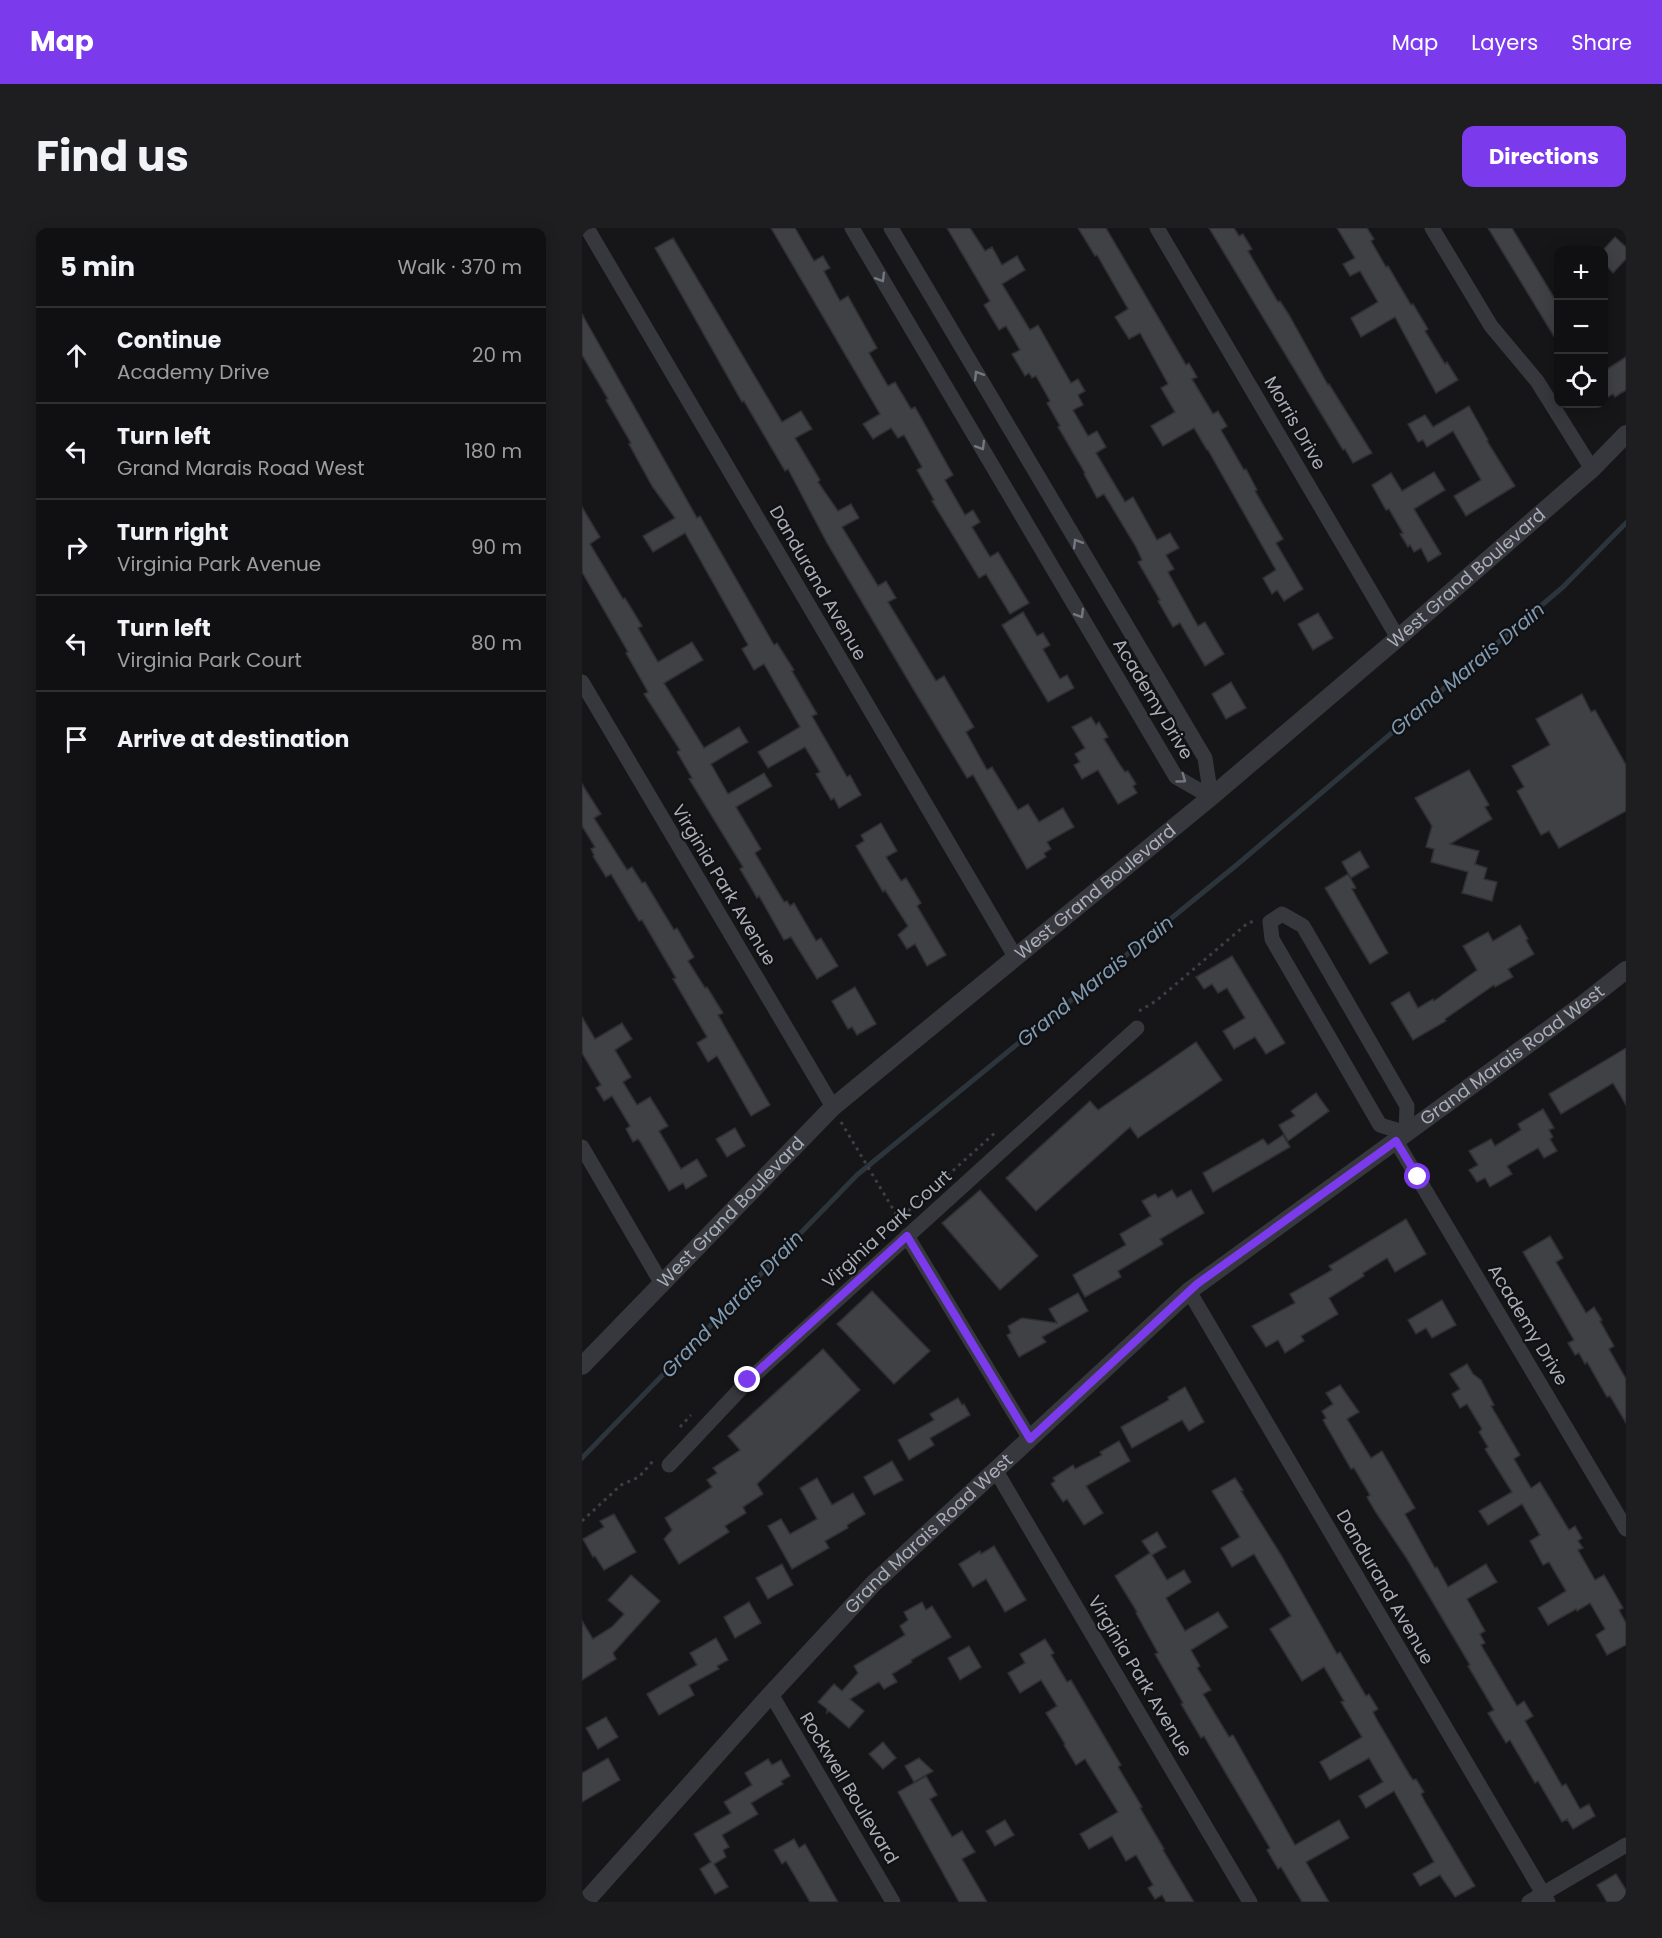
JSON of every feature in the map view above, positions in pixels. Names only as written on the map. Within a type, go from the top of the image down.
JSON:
[{"type":"street","name":"Dandurand Avenue","points":[[586,228],[1016,958]]},
{"type":"street","name":"Academy Drive","points":[[852,228],[1176,777],[1210,797]]},
{"type":"street","name":"Academy Drive","points":[[891,228],[1205,758],[1210,797]]},
{"type":"street","name":"Morris Drive","points":[[1157,228],[1398,638]]},
{"type":"street","points":[[1432,228],[1491,326],[1537,381],[1592,469]]},
{"type":"street","name":"West Grand Boulevard","points":[[582,1366],[662,1284],[837,1114],[1016,958],[1398,638],[1592,469],[1626,434]]},
{"type":"street","name":"Virginia Park Avenue","points":[[582,682],[837,1114]]},
{"type":"street","name":"Academy Drive","points":[[1401,1137],[1407,1106],[1303,926],[1282,914],[1270,922],[1272,939],[1380,1125],[1401,1137],[1626,1529]]},
{"type":"street","name":"Grand Marais Road West","points":[[585,1902],[873,1584],[1189,1291],[1578,1008],[1626,970]]},
{"type":"street","name":"Virginia Park Court","points":[[669,1465],[748,1380],[1137,1028]]},
{"type":"street","points":[[582,1148],[662,1284]]},
{"type":"street","points":[[907,1236],[1030,1439]]},
{"type":"street","name":"Dandurand Avenue","points":[[1189,1291],[1546,1898]]},
{"type":"street","name":"Virginia Park Avenue","points":[[996,1471],[1250,1902]]},
{"type":"street","name":"Rockwell Boulevard","points":[[771,1694],[893,1902]]},
{"type":"street","points":[[1529,1902],[1546,1898],[1626,1845]]},
{"type":"path","points":[[1156,1001],[1249,922],[1256,922]]},
{"type":"path","points":[[837,1114],[899,1219]]},
{"type":"path","points":[[582,1521],[621,1485],[639,1477]]},
{"type":"building","points":[[771,228],[795,228],[814,261],[823,256],[830,268],[824,271],[840,301],[848,296],[877,348],[869,353],[888,386],[895,382],[911,409],[915,407],[953,475],[945,480],[965,515],[973,510],[980,522],[972,527],[990,557],[998,552],[1029,603],[1010,614],[986,574],[979,578],[932,501],[934,500],[917,470],[922,467],[904,435],[898,438],[891,428],[873,439],[863,424],[880,414]]},
{"type":"building","points":[[947,228],[970,228],[985,251],[992,247],[1002,265],[1017,256],[1025,270],[1002,284],[1030,330],[1038,325],[1071,383],[1078,379],[1085,391],[1078,395],[1083,405],[1073,410],[1088,436],[1097,431],[1106,447],[1096,453],[1125,502],[1133,497],[1157,540],[1170,533],[1179,548],[1166,555],[1174,569],[1168,572],[1198,626],[1205,622],[1224,654],[1205,666],[1180,623],[1173,627],[1138,562],[1142,560],[1136,547],[1104,494],[1097,498],[1058,427],[1060,426],[1047,403],[1050,401],[1036,376],[1032,378],[1029,373],[1025,376],[1012,354],[1020,350],[1006,326],[999,330],[984,305],[990,301]]},
{"type":"building","points":[[1078,228],[1106,228],[1186,365],[1189,363],[1197,377],[1192,379],[1213,414],[1218,411],[1227,426],[1221,430],[1244,470],[1246,469],[1257,490],[1255,491],[1283,539],[1276,543],[1303,589],[1284,601],[1277,590],[1272,594],[1263,578],[1276,570],[1194,428],[1163,446],[1151,426],[1175,412],[1161,388],[1168,384],[1140,333],[1129,339],[1115,317],[1128,309],[1097,255],[1095,256]]},
{"type":"building","points":[[1209,228],[1234,228],[1239,236],[1243,234],[1252,249],[1248,251],[1278,302],[1280,301],[1289,315],[1328,385],[1372,453],[1353,463],[1345,449],[1343,450]]},
{"type":"building","points":[[1337,228],[1367,228],[1374,239],[1371,241],[1386,267],[1388,266],[1411,305],[1413,304],[1428,329],[1425,331],[1445,364],[1447,362],[1458,380],[1436,393],[1395,317],[1361,337],[1351,318],[1378,302],[1360,271],[1350,276],[1343,264],[1355,258]]},
{"type":"building","points":[[1488,228],[1512,228],[1554,297],[1554,336]]},
{"type":"building","points":[[1615,237],[1626,247],[1626,259],[1613,273],[1608,267],[1607,246]]},
{"type":"building","points":[[673,238],[782,422],[801,411],[812,429],[795,438],[820,480],[818,482],[838,511],[851,504],[859,518],[842,527],[878,586],[886,581],[896,598],[888,602],[936,681],[944,676],[974,727],[966,732],[987,770],[992,767],[1018,810],[1028,804],[1039,822],[1063,808],[1074,827],[1047,842],[1051,849],[1044,853],[1046,857],[1027,869],[973,775],[967,778],[912,687],[827,543],[788,469],[785,471],[744,401],[742,402],[655,248]]},
{"type":"building","points":[[582,314],[697,518],[700,516],[774,645],[777,643],[794,670],[792,671],[817,714],[812,716],[847,777],[850,775],[861,795],[839,808],[834,798],[831,800],[816,774],[820,772],[805,747],[768,768],[758,752],[800,727],[764,664],[754,670],[742,649],[748,645],[685,533],[653,552],[643,536],[675,518],[652,486],[606,400],[608,399],[582,355]]},
{"type":"building","points":[[1626,357],[1626,390],[1615,397],[1613,394],[1608,397],[1608,368]]},
{"type":"building","points":[[1469,406],[1487,441],[1515,486],[1466,516],[1454,496],[1481,480],[1453,431],[1427,447],[1423,440],[1418,442],[1408,424],[1425,415],[1433,427]]},
{"type":"building","points":[[1434,472],[1445,490],[1414,509],[1441,554],[1428,562],[1421,548],[1414,552],[1410,545],[1408,547],[1400,534],[1403,533],[1389,509],[1386,510],[1372,485],[1391,473],[1402,491]]},
{"type":"building","points":[[582,507],[600,537],[590,544],[642,626],[638,628],[658,662],[692,642],[703,660],[664,683],[704,748],[739,727],[748,742],[711,764],[728,794],[764,773],[772,786],[736,807],[761,849],[755,853],[784,902],[787,901],[790,906],[794,903],[816,941],[821,938],[838,966],[817,979],[791,937],[784,940],[759,896],[757,898],[740,869],[743,867],[689,779],[692,778],[677,752],[680,750],[644,694],[648,692],[626,653],[628,652],[582,572]]},
{"type":"building","points":[[1023,612],[1037,636],[1043,633],[1050,645],[1043,649],[1060,679],[1067,675],[1074,688],[1048,702],[1002,625]]},
{"type":"building","points":[[1318,613],[1333,638],[1313,650],[1298,624]]},
{"type":"building","points":[[1231,682],[1246,708],[1226,719],[1212,694]]},
{"type":"building","points":[[1582,694],[1591,712],[1595,710],[1626,765],[1626,811],[1559,848],[1549,831],[1541,835],[1517,791],[1524,787],[1512,766],[1550,745],[1536,719]]},
{"type":"building","points":[[1091,717],[1096,725],[1099,722],[1108,737],[1104,739],[1120,765],[1125,772],[1128,771],[1136,784],[1133,786],[1137,793],[1118,804],[1098,770],[1082,779],[1074,765],[1080,762],[1075,754],[1085,748],[1072,727]]},
{"type":"building","points":[[1469,770],[1489,805],[1485,807],[1492,819],[1450,844],[1479,851],[1475,864],[1487,868],[1484,879],[1497,882],[1492,901],[1462,893],[1468,872],[1431,862],[1434,849],[1426,847],[1432,826],[1415,798]]},
{"type":"building","points":[[582,784],[601,814],[594,818],[627,870],[632,867],[642,883],[645,882],[674,930],[677,928],[694,957],[688,961],[723,1013],[718,1015],[770,1105],[751,1116],[717,1056],[708,1062],[697,1043],[707,1037],[673,979],[676,978],[642,920],[639,921],[611,874],[606,877],[593,856],[591,849],[595,847],[582,826]]},
{"type":"building","points":[[881,823],[897,851],[886,857],[901,881],[906,878],[921,903],[917,906],[946,955],[927,966],[915,944],[907,949],[898,935],[908,926],[885,890],[883,892],[856,846],[864,841],[861,835]]},
{"type":"building","points":[[1360,851],[1369,867],[1351,878],[1342,862]]},
{"type":"building","points":[[1348,874],[1356,888],[1352,889],[1388,953],[1370,964],[1325,888]]},
{"type":"building","points":[[1520,925],[1534,954],[1508,969],[1513,977],[1495,987],[1494,985],[1445,1019],[1446,1021],[1413,1040],[1391,1003],[1409,992],[1418,1008],[1433,999],[1434,1001],[1477,970],[1463,946],[1488,932],[1493,941]]},
{"type":"building","points":[[1232,956],[1285,1043],[1266,1054],[1255,1037],[1234,1049],[1223,1031],[1245,1018],[1227,988],[1218,993],[1212,984],[1204,989],[1196,977]]},
{"type":"building","points":[[855,987],[876,1024],[857,1035],[852,1027],[848,1029],[832,1001]]},
{"type":"building","points":[[582,1017],[595,1039],[622,1023],[632,1039],[615,1050],[631,1077],[623,1082],[637,1105],[650,1097],[668,1126],[659,1131],[681,1169],[697,1159],[707,1176],[686,1189],[683,1183],[669,1191],[641,1143],[638,1139],[633,1142],[626,1129],[630,1126],[612,1096],[604,1101],[596,1088],[601,1085],[582,1053]]},
{"type":"building","points":[[1196,1042],[1222,1080],[1138,1138],[1130,1127],[1036,1211],[1006,1178],[1090,1101],[1098,1110]]},
{"type":"building","points":[[1626,1048],[1626,1105],[1613,1083],[1561,1114],[1549,1094]]},
{"type":"building","points":[[1316,1093],[1329,1111],[1288,1141],[1279,1125],[1295,1116],[1291,1111]]},
{"type":"building","points":[[1543,1109],[1554,1128],[1549,1130],[1553,1137],[1550,1139],[1557,1151],[1544,1158],[1538,1148],[1507,1166],[1512,1174],[1490,1187],[1485,1178],[1477,1182],[1469,1170],[1478,1165],[1469,1151],[1491,1139],[1495,1146],[1521,1130],[1518,1124]]},
{"type":"building","points":[[735,1128],[745,1146],[727,1157],[716,1139]]},
{"type":"building","points":[[1283,1135],[1290,1147],[1213,1192],[1203,1173],[1263,1139],[1268,1145]]},
{"type":"building","points":[[980,1190],[1038,1256],[1000,1290],[942,1223]]},
{"type":"building","points":[[1172,1190],[1177,1198],[1191,1190],[1204,1213],[1160,1239],[1163,1244],[1118,1271],[1121,1277],[1085,1297],[1073,1275],[1126,1245],[1120,1234],[1151,1216],[1142,1201],[1155,1194],[1158,1198]]},
{"type":"building","points":[[1406,1219],[1426,1254],[1395,1272],[1387,1258],[1329,1298],[1338,1314],[1301,1336],[1304,1341],[1285,1353],[1278,1340],[1266,1347],[1252,1326],[1295,1303],[1290,1294],[1332,1270],[1329,1266]]},
{"type":"building","points":[[1550,1236],[1563,1258],[1556,1262],[1586,1313],[1594,1307],[1614,1346],[1609,1349],[1626,1379],[1626,1423],[1610,1396],[1607,1397],[1587,1362],[1585,1364],[1579,1353],[1575,1355],[1568,1343],[1574,1340],[1523,1252]]},
{"type":"building","points":[[872,1291],[930,1351],[894,1384],[837,1324]]},
{"type":"building","points":[[1078,1293],[1088,1311],[1042,1337],[1046,1342],[1019,1357],[1007,1335],[1011,1333],[1008,1326],[1022,1318],[1057,1323],[1049,1309]]},
{"type":"building","points":[[1442,1300],[1456,1325],[1432,1338],[1426,1328],[1416,1334],[1408,1320]]},
{"type":"building","points":[[823,1349],[860,1390],[757,1484],[763,1494],[743,1507],[746,1513],[725,1526],[729,1532],[679,1564],[664,1539],[672,1530],[665,1518],[712,1487],[707,1480],[717,1473],[713,1468],[740,1450],[728,1436]]},
{"type":"building","points":[[1467,1364],[1473,1374],[1481,1380],[1494,1405],[1491,1406],[1520,1455],[1514,1459],[1531,1488],[1540,1482],[1569,1530],[1575,1526],[1582,1538],[1578,1541],[1583,1548],[1578,1550],[1595,1580],[1604,1575],[1623,1608],[1619,1610],[1626,1623],[1626,1645],[1607,1655],[1596,1635],[1605,1629],[1590,1603],[1548,1625],[1538,1608],[1566,1591],[1549,1562],[1543,1565],[1530,1541],[1540,1535],[1522,1504],[1488,1525],[1479,1511],[1512,1492],[1485,1449],[1488,1447],[1479,1432],[1482,1429],[1467,1404],[1460,1408],[1452,1394],[1460,1389],[1450,1374]]},
{"type":"building","points":[[1340,1385],[1359,1412],[1347,1419],[1371,1458],[1382,1451],[1415,1508],[1405,1514],[1448,1587],[1486,1564],[1497,1582],[1467,1599],[1485,1631],[1480,1634],[1485,1643],[1481,1645],[1517,1706],[1524,1701],[1533,1716],[1525,1721],[1562,1786],[1566,1784],[1580,1809],[1589,1804],[1595,1816],[1573,1829],[1567,1819],[1562,1822],[1538,1781],[1535,1783],[1510,1740],[1506,1743],[1488,1713],[1494,1710],[1468,1666],[1470,1665],[1407,1559],[1375,1511],[1367,1497],[1370,1495],[1354,1468],[1351,1469],[1323,1420],[1326,1418],[1322,1411],[1333,1404],[1326,1393]]},
{"type":"building","points":[[1185,1387],[1204,1422],[1189,1431],[1182,1420],[1132,1448],[1121,1427],[1169,1400],[1168,1397]]},
{"type":"building","points":[[958,1398],[970,1415],[930,1438],[934,1445],[909,1460],[898,1440],[934,1420],[930,1414]]},
{"type":"building","points":[[1119,1441],[1130,1461],[1086,1486],[1103,1513],[1084,1525],[1067,1499],[1063,1502],[1051,1484],[1055,1481],[1053,1478],[1073,1465],[1075,1469],[1102,1455],[1100,1452]]},
{"type":"building","points":[[892,1461],[903,1480],[874,1495],[864,1477]]},
{"type":"building","points":[[817,1478],[832,1505],[853,1493],[865,1514],[847,1525],[848,1528],[825,1541],[829,1548],[792,1569],[768,1526],[781,1519],[790,1534],[817,1519],[800,1488]]},
{"type":"building","points":[[1235,1478],[1337,1654],[1340,1652],[1366,1696],[1369,1694],[1378,1709],[1373,1712],[1377,1720],[1409,1774],[1413,1780],[1416,1779],[1424,1792],[1421,1794],[1425,1802],[1475,1886],[1455,1897],[1440,1875],[1420,1886],[1413,1874],[1434,1862],[1394,1791],[1366,1808],[1359,1796],[1383,1782],[1369,1758],[1330,1780],[1320,1762],[1362,1737],[1324,1667],[1302,1681],[1270,1629],[1291,1616],[1254,1554],[1232,1567],[1221,1548],[1240,1537],[1212,1491]]},
{"type":"building","points":[[614,1514],[636,1552],[604,1570],[595,1556],[593,1557],[583,1539],[604,1527],[600,1521]]},
{"type":"building","points":[[1157,1532],[1166,1547],[1152,1555],[1167,1580],[1184,1570],[1191,1582],[1166,1598],[1185,1631],[1218,1612],[1228,1627],[1191,1650],[1200,1666],[1197,1668],[1211,1690],[1203,1694],[1229,1737],[1233,1735],[1295,1845],[1339,1820],[1349,1838],[1306,1862],[1329,1902],[1302,1902],[1281,1867],[1278,1869],[1267,1850],[1270,1848],[1204,1736],[1201,1738],[1181,1704],[1183,1703],[1155,1654],[1158,1653],[1137,1612],[1115,1576],[1150,1553],[1142,1541]]},
{"type":"building","points":[[994,1546],[1026,1600],[1005,1612],[986,1579],[973,1587],[959,1564],[980,1551],[981,1554]]},
{"type":"building","points":[[782,1564],[793,1585],[768,1599],[756,1578]]},
{"type":"building","points":[[631,1575],[660,1601],[613,1653],[616,1659],[582,1680],[582,1621],[593,1639],[612,1627],[624,1614],[608,1600]]},
{"type":"building","points":[[749,1602],[761,1623],[735,1638],[724,1617]]},
{"type":"building","points":[[922,1602],[926,1610],[932,1606],[951,1637],[892,1674],[897,1682],[884,1689],[879,1682],[850,1699],[864,1711],[849,1728],[829,1711],[827,1713],[827,1709],[818,1702],[834,1684],[842,1691],[858,1673],[854,1666],[905,1635],[900,1626],[908,1620],[904,1612]]},
{"type":"building","points":[[716,1638],[728,1660],[717,1666],[719,1669],[689,1685],[694,1695],[659,1715],[647,1694],[697,1665],[690,1653]]},
{"type":"building","points":[[1045,1639],[1054,1653],[1051,1655],[1067,1682],[1071,1680],[1121,1765],[1118,1767],[1194,1902],[1166,1902],[1162,1895],[1155,1899],[1148,1888],[1153,1885],[1136,1855],[1126,1861],[1112,1836],[1089,1849],[1080,1834],[1118,1812],[1085,1759],[1076,1765],[1064,1745],[1046,1713],[1057,1706],[1041,1680],[1020,1693],[1008,1673],[1025,1663],[1020,1654]]},
{"type":"building","points":[[969,1646],[981,1667],[960,1680],[948,1658]]},
{"type":"building","points":[[606,1717],[618,1737],[598,1749],[586,1728]]},
{"type":"building","points":[[883,1742],[896,1758],[883,1769],[869,1754]]},
{"type":"building","points":[[608,1758],[620,1780],[582,1802],[582,1773]]},
{"type":"building","points":[[919,1758],[933,1771],[914,1782],[905,1766]]},
{"type":"building","points":[[768,1759],[772,1765],[781,1760],[790,1776],[781,1781],[783,1784],[751,1803],[758,1814],[722,1835],[729,1847],[723,1850],[726,1857],[714,1864],[728,1887],[715,1894],[700,1869],[711,1862],[694,1834],[731,1813],[724,1802],[752,1785],[745,1773]]},
{"type":"building","points":[[926,1776],[937,1795],[930,1799],[952,1837],[962,1831],[975,1852],[962,1859],[987,1902],[959,1902],[898,1792]]},
{"type":"building","points":[[1005,1820],[1014,1835],[995,1846],[986,1831]]},
{"type":"building","points":[[794,1839],[799,1848],[805,1844],[838,1902],[810,1902],[786,1861],[782,1864],[774,1850]]},
{"type":"building","points":[[1616,1874],[1626,1890],[1626,1902],[1607,1902],[1597,1885]]},
{"type":"waterway","name":"Grand Marais Drain","points":[[582,1458],[857,1175],[1239,863],[1563,587],[1626,523]]},
{"type":"route","points":[[748,1380],[907,1236],[1030,1439],[1197,1284],[1396,1141],[1418,1177]]}]
